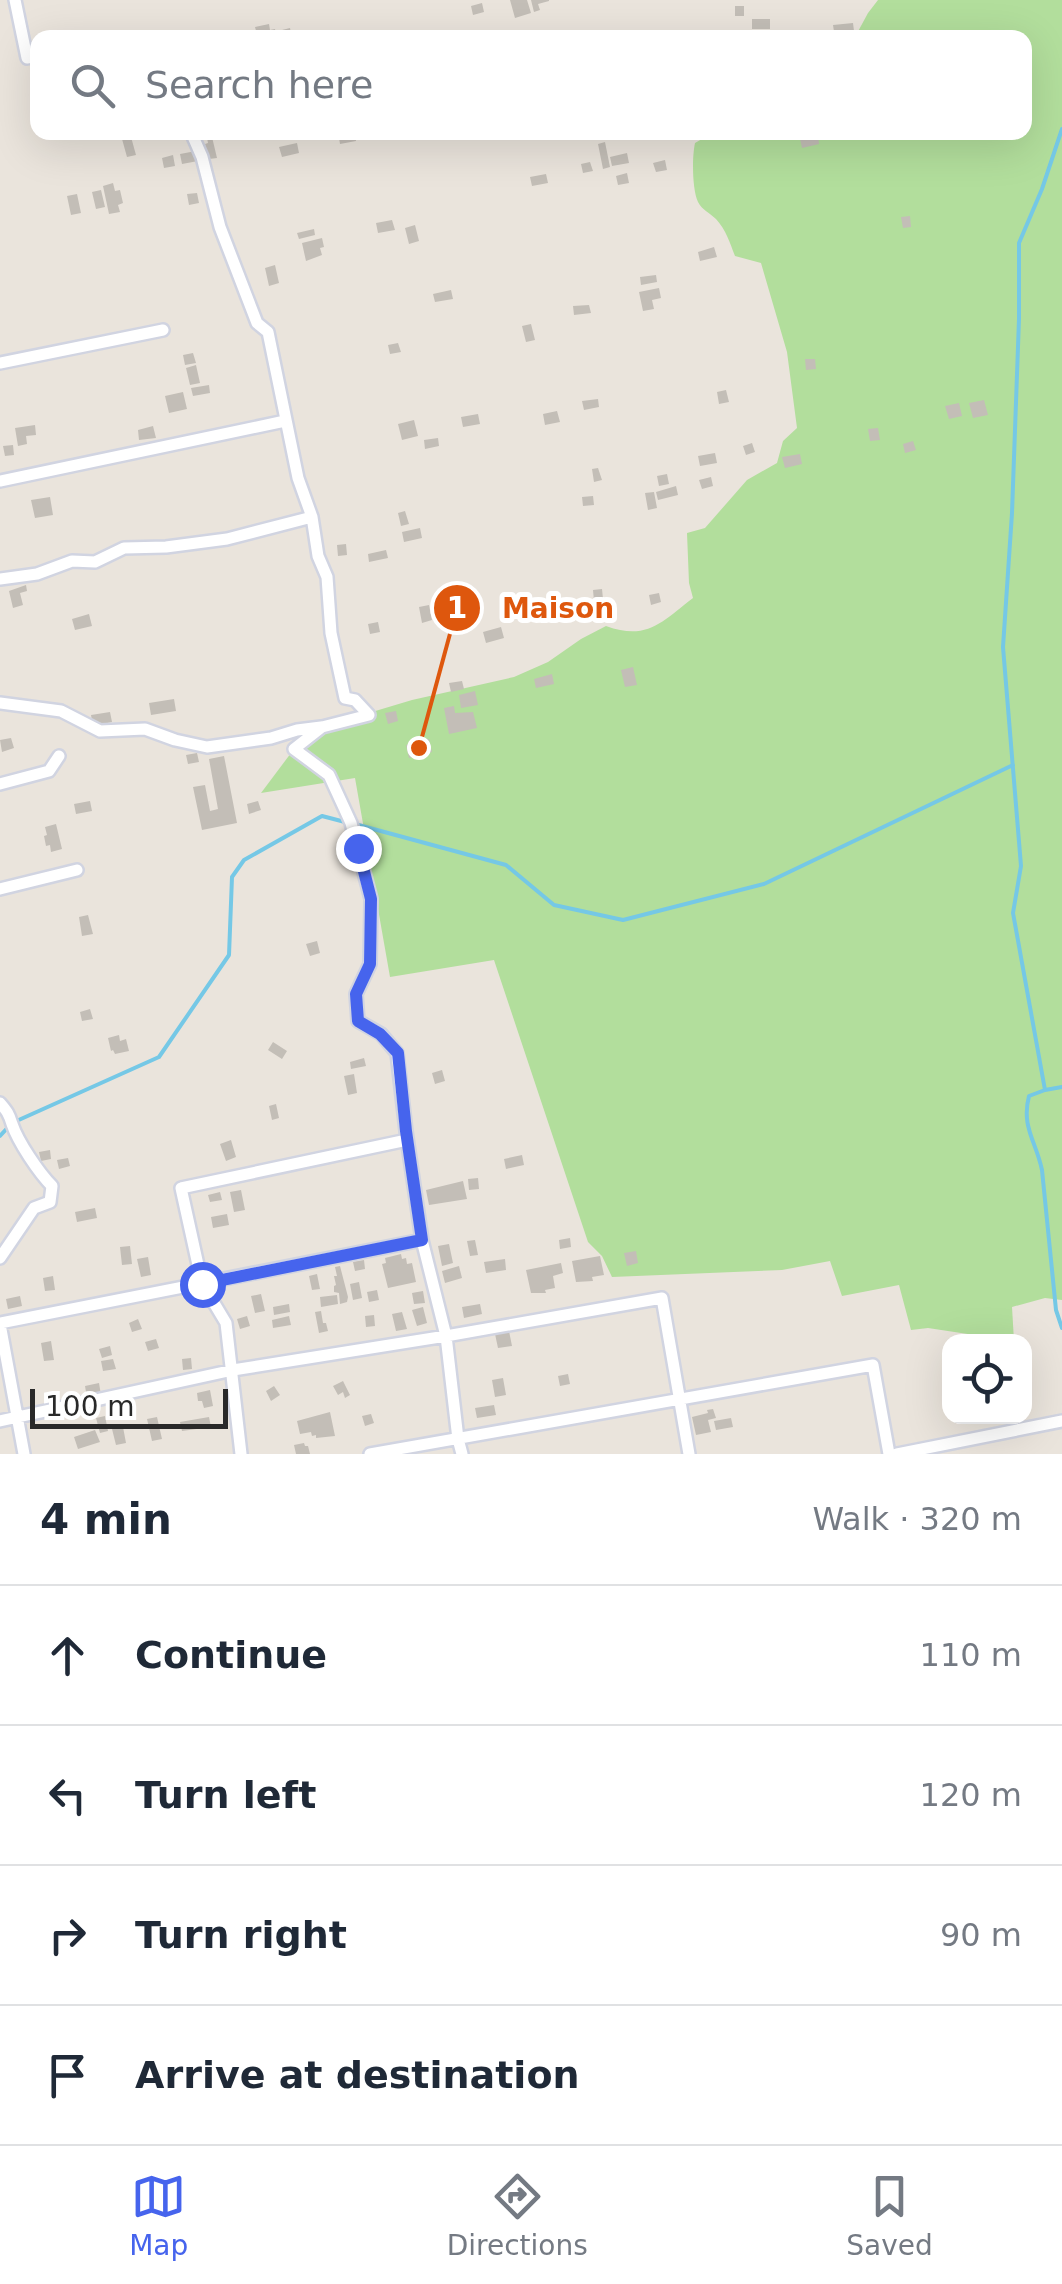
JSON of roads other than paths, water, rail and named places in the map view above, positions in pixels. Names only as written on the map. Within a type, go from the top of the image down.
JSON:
[{"type":"street","points":[[15,0],[27,58],[30,57]]},
{"type":"street","points":[[0,704],[61,710],[100,730],[145,729],[206,747],[322,728],[369,715],[355,700],[345,698],[331,634],[327,577],[298,478],[268,332],[257,323],[220,227],[195,140]]},
{"type":"street","points":[[0,363],[163,330]]},
{"type":"street","points":[[0,481],[285,421]]},
{"type":"street","points":[[0,579],[37,574],[72,561],[95,562],[124,548],[227,539],[312,517]]},
{"type":"street","points":[[322,728],[294,749],[329,776],[343,803],[371,899],[370,964],[356,994],[358,1021],[380,1034],[398,1053],[422,1240],[446,1336],[462,1454]]},
{"type":"street","points":[[0,784],[49,770],[59,756]]},
{"type":"street","points":[[0,889],[76,870]]},
{"type":"street","points":[[0,1103],[9,1112],[40,1173],[52,1186],[50,1202],[34,1208],[0,1258]]},
{"type":"street","points":[[240,1454],[226,1323],[202,1284],[182,1188],[407,1140]]},
{"type":"street","points":[[24,1454],[0,1324],[422,1240]]},
{"type":"street","points":[[0,1421],[233,1370],[662,1298],[689,1454]]},
{"type":"street","points":[[370,1454],[873,1365],[889,1454]]},
{"type":"street","points":[[897,1454],[1062,1421]]},
{"type":"waterway","points":[[1062,129],[1019,243],[1012,513],[1003,647],[1021,866],[1013,913],[1045,1090],[1062,1087]]},
{"type":"waterway","points":[[355,824],[506,865],[554,905],[623,920],[764,884],[1013,765]]},
{"type":"waterway","points":[[0,1136],[12,1123],[159,1057],[229,955],[232,877],[244,860],[322,816],[345,822]]},
{"type":"waterway","points":[[1045,1090],[1029,1096],[1027,1117],[1042,1170],[1056,1310],[1062,1328]]},
{"type":"place","name":"Maison","points":[[419,748]]}]
